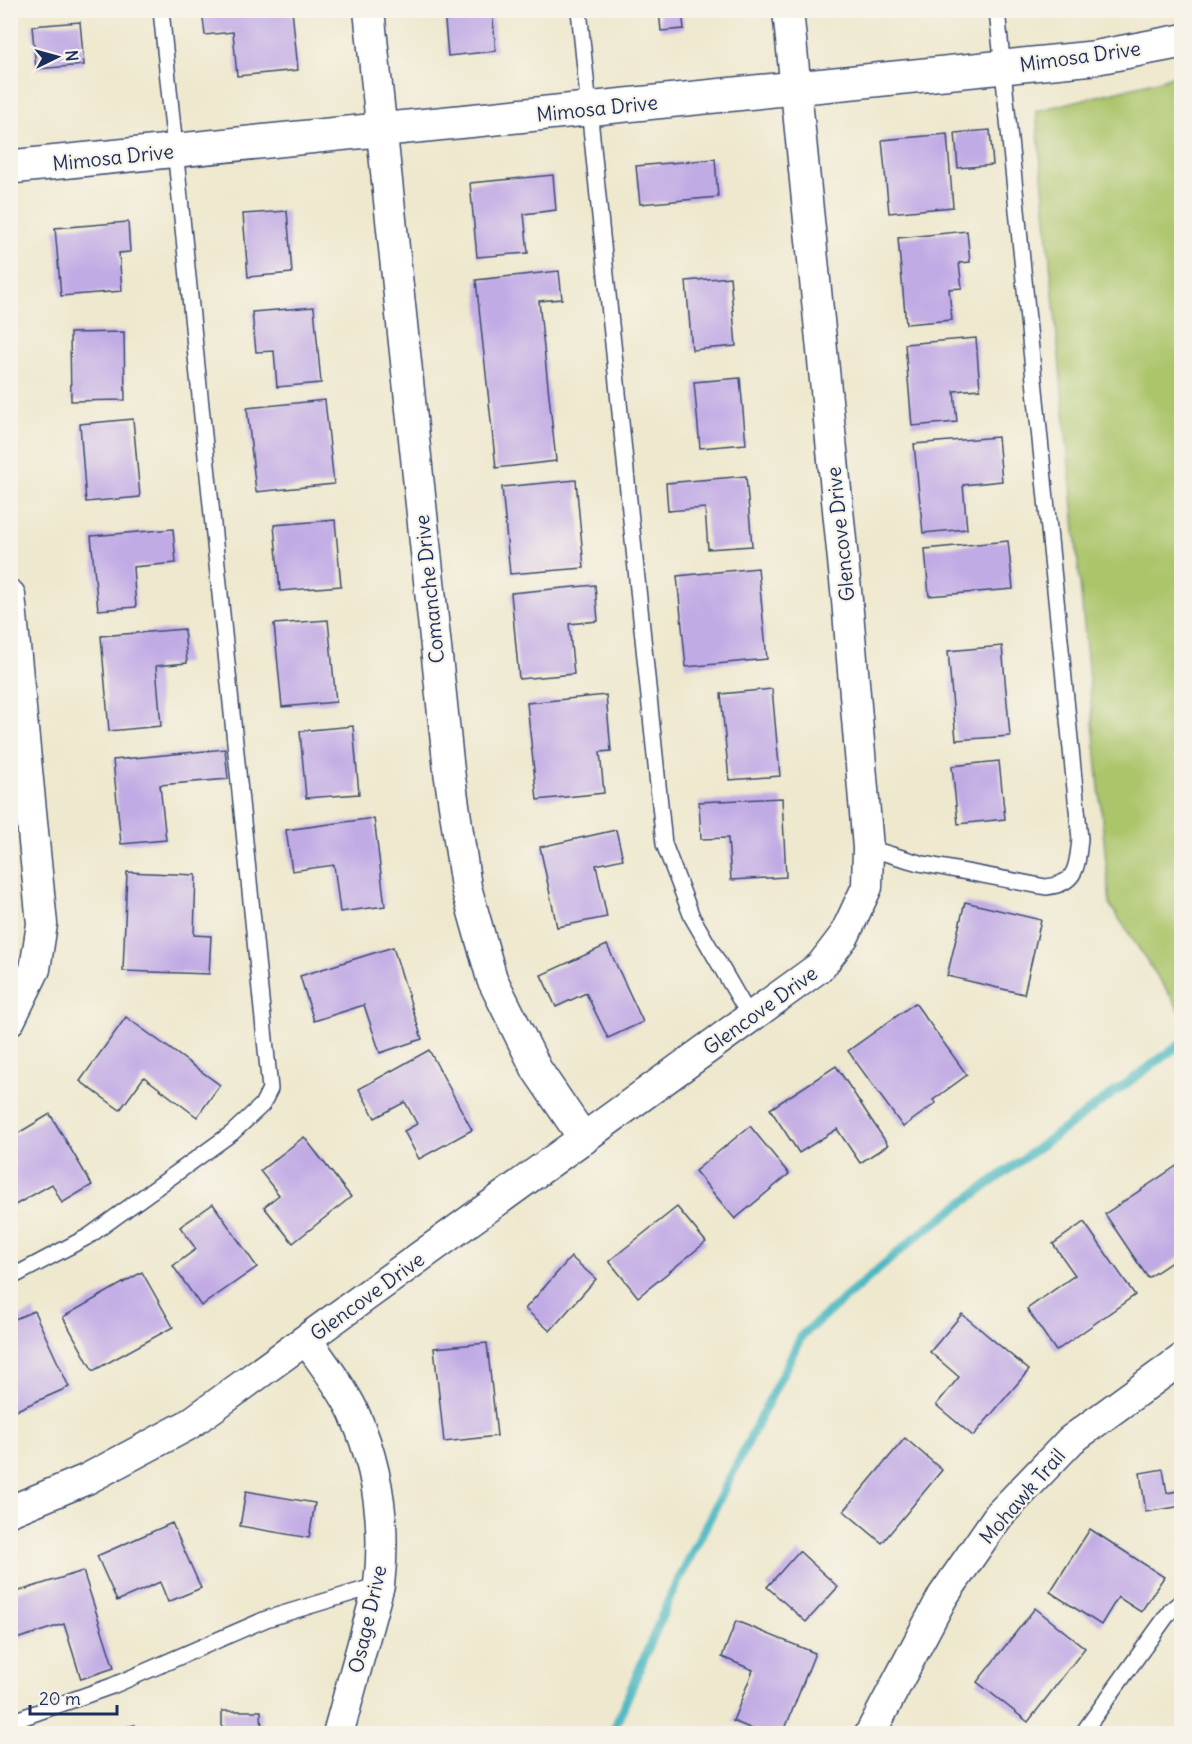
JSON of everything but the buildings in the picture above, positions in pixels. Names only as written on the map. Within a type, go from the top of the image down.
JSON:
[{"type":"street","name":"Comanche Drive","points":[[369,10],[449,771],[466,887],[492,979],[537,1070],[584,1139]]},
{"type":"street","name":"Glencove Drive","points":[[10,1511],[87,1479],[188,1425],[821,966],[844,936],[867,887],[868,848],[788,10]]},
{"type":"street","name":"Mimosa Drive","points":[[10,167],[1093,58],[1182,41]]},
{"type":"street","points":[[10,595],[42,924],[35,969],[10,1020]]},
{"type":"street","name":"Osage Drive","points":[[307,1340],[353,1411],[373,1463],[381,1516],[382,1560],[379,1584],[338,1734]]},
{"type":"street","name":"Mohawk Trail","points":[[870,1734],[943,1596],[999,1515],[1071,1440],[1182,1359]]},
{"type":"lane","points":[[10,1278],[89,1236],[232,1133],[262,1105],[270,1089],[161,10]]},
{"type":"lane","points":[[579,10],[664,844],[692,917],[750,1017]]},
{"type":"lane","points":[[868,848],[919,863],[1046,887],[1061,886],[1071,878],[1077,862],[1080,839],[998,10]]},
{"type":"lane","points":[[10,1722],[112,1686],[266,1619],[379,1584]]},
{"type":"lane","points":[[1082,1734],[1171,1610],[1182,1601]]},
{"type":"green space","points":[[1181,72],[1181,1012],[1110,905],[1036,111],[1162,80]]},
{"type":"waterway","points":[[612,1734],[670,1597],[802,1335],[917,1236],[1182,1043]]}]
